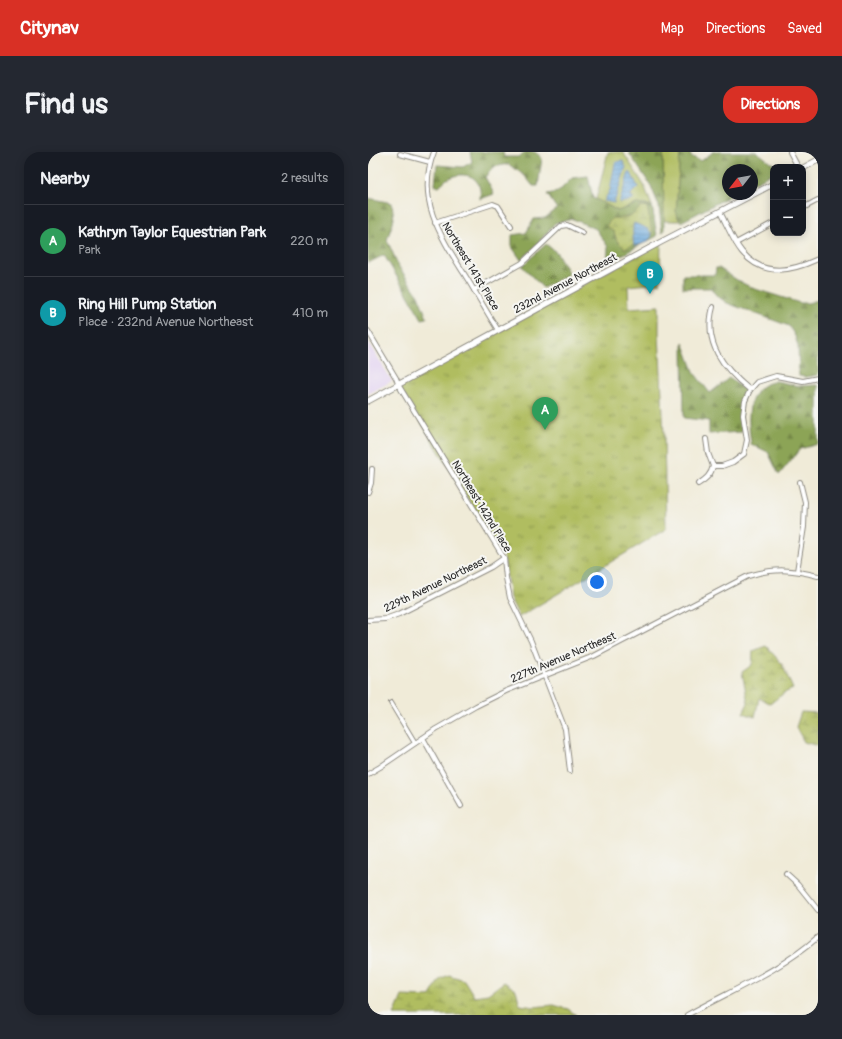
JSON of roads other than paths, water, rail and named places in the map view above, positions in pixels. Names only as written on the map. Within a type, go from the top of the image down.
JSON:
[{"type":"street","name":"Northeast 141st Place","points":[[434,152],[430,162],[428,184],[430,209],[434,223],[498,330]]},
{"type":"street","points":[[790,152],[796,164]]},
{"type":"street","points":[[400,154],[430,162]]},
{"type":"street","points":[[806,166],[818,160]]},
{"type":"street","name":"232nd Avenue Northeast","points":[[368,401],[770,186]]},
{"type":"street","points":[[806,206],[818,200]]},
{"type":"street","points":[[434,223],[493,204],[498,206],[511,226]]},
{"type":"street","points":[[720,212],[742,252],[756,264],[775,270],[790,270],[818,259]]},
{"type":"street","points":[[474,290],[522,263],[560,226],[567,225],[583,233]]},
{"type":"street","points":[[736,243],[770,225]]},
{"type":"street","points":[[713,307],[710,318],[711,337],[720,360],[734,378],[750,390]]},
{"type":"street","name":"Northeast 142nd Place","points":[[368,331],[396,378],[398,386],[504,558],[510,598],[531,641],[565,729],[570,771]]},
{"type":"street","points":[[713,466],[722,466],[734,462],[744,454],[747,440],[743,415],[745,402],[750,390],[757,382],[776,376],[803,381],[818,378]]},
{"type":"street","points":[[698,484],[705,480],[711,473],[713,466],[708,454],[706,439]]},
{"type":"street","points":[[368,492],[371,483],[372,469]]},
{"type":"street","points":[[797,571],[804,527],[805,502],[800,482]]},
{"type":"street","name":"229th Avenue Northeast","points":[[370,620],[385,620],[399,614],[491,567],[504,558]]},
{"type":"street","name":"227th Avenue Northeast","points":[[368,774],[476,706],[506,691],[594,656],[748,576],[777,570],[797,571],[818,576]]},
{"type":"street","points":[[391,703],[415,744]]},
{"type":"street","points":[[423,738],[461,806]]},
{"type":"street","points":[[786,874],[798,885],[818,910]]},
{"type":"street","points":[[688,1015],[776,968],[818,937]]},
{"type":"water","points":[[622,160],[626,167],[614,203],[604,201],[610,190],[615,163]]},
{"type":"water","points":[[629,172],[631,173],[638,187],[631,194],[633,200],[619,203]]},
{"type":"water","points":[[634,223],[648,229],[652,236],[647,242],[636,246],[634,246],[633,240]]},
{"type":"place","name":"Ring Hill Pump Station","points":[[650,294]]},
{"type":"place","name":"Kathryn Taylor Equestrian Park","points":[[545,430]]}]
